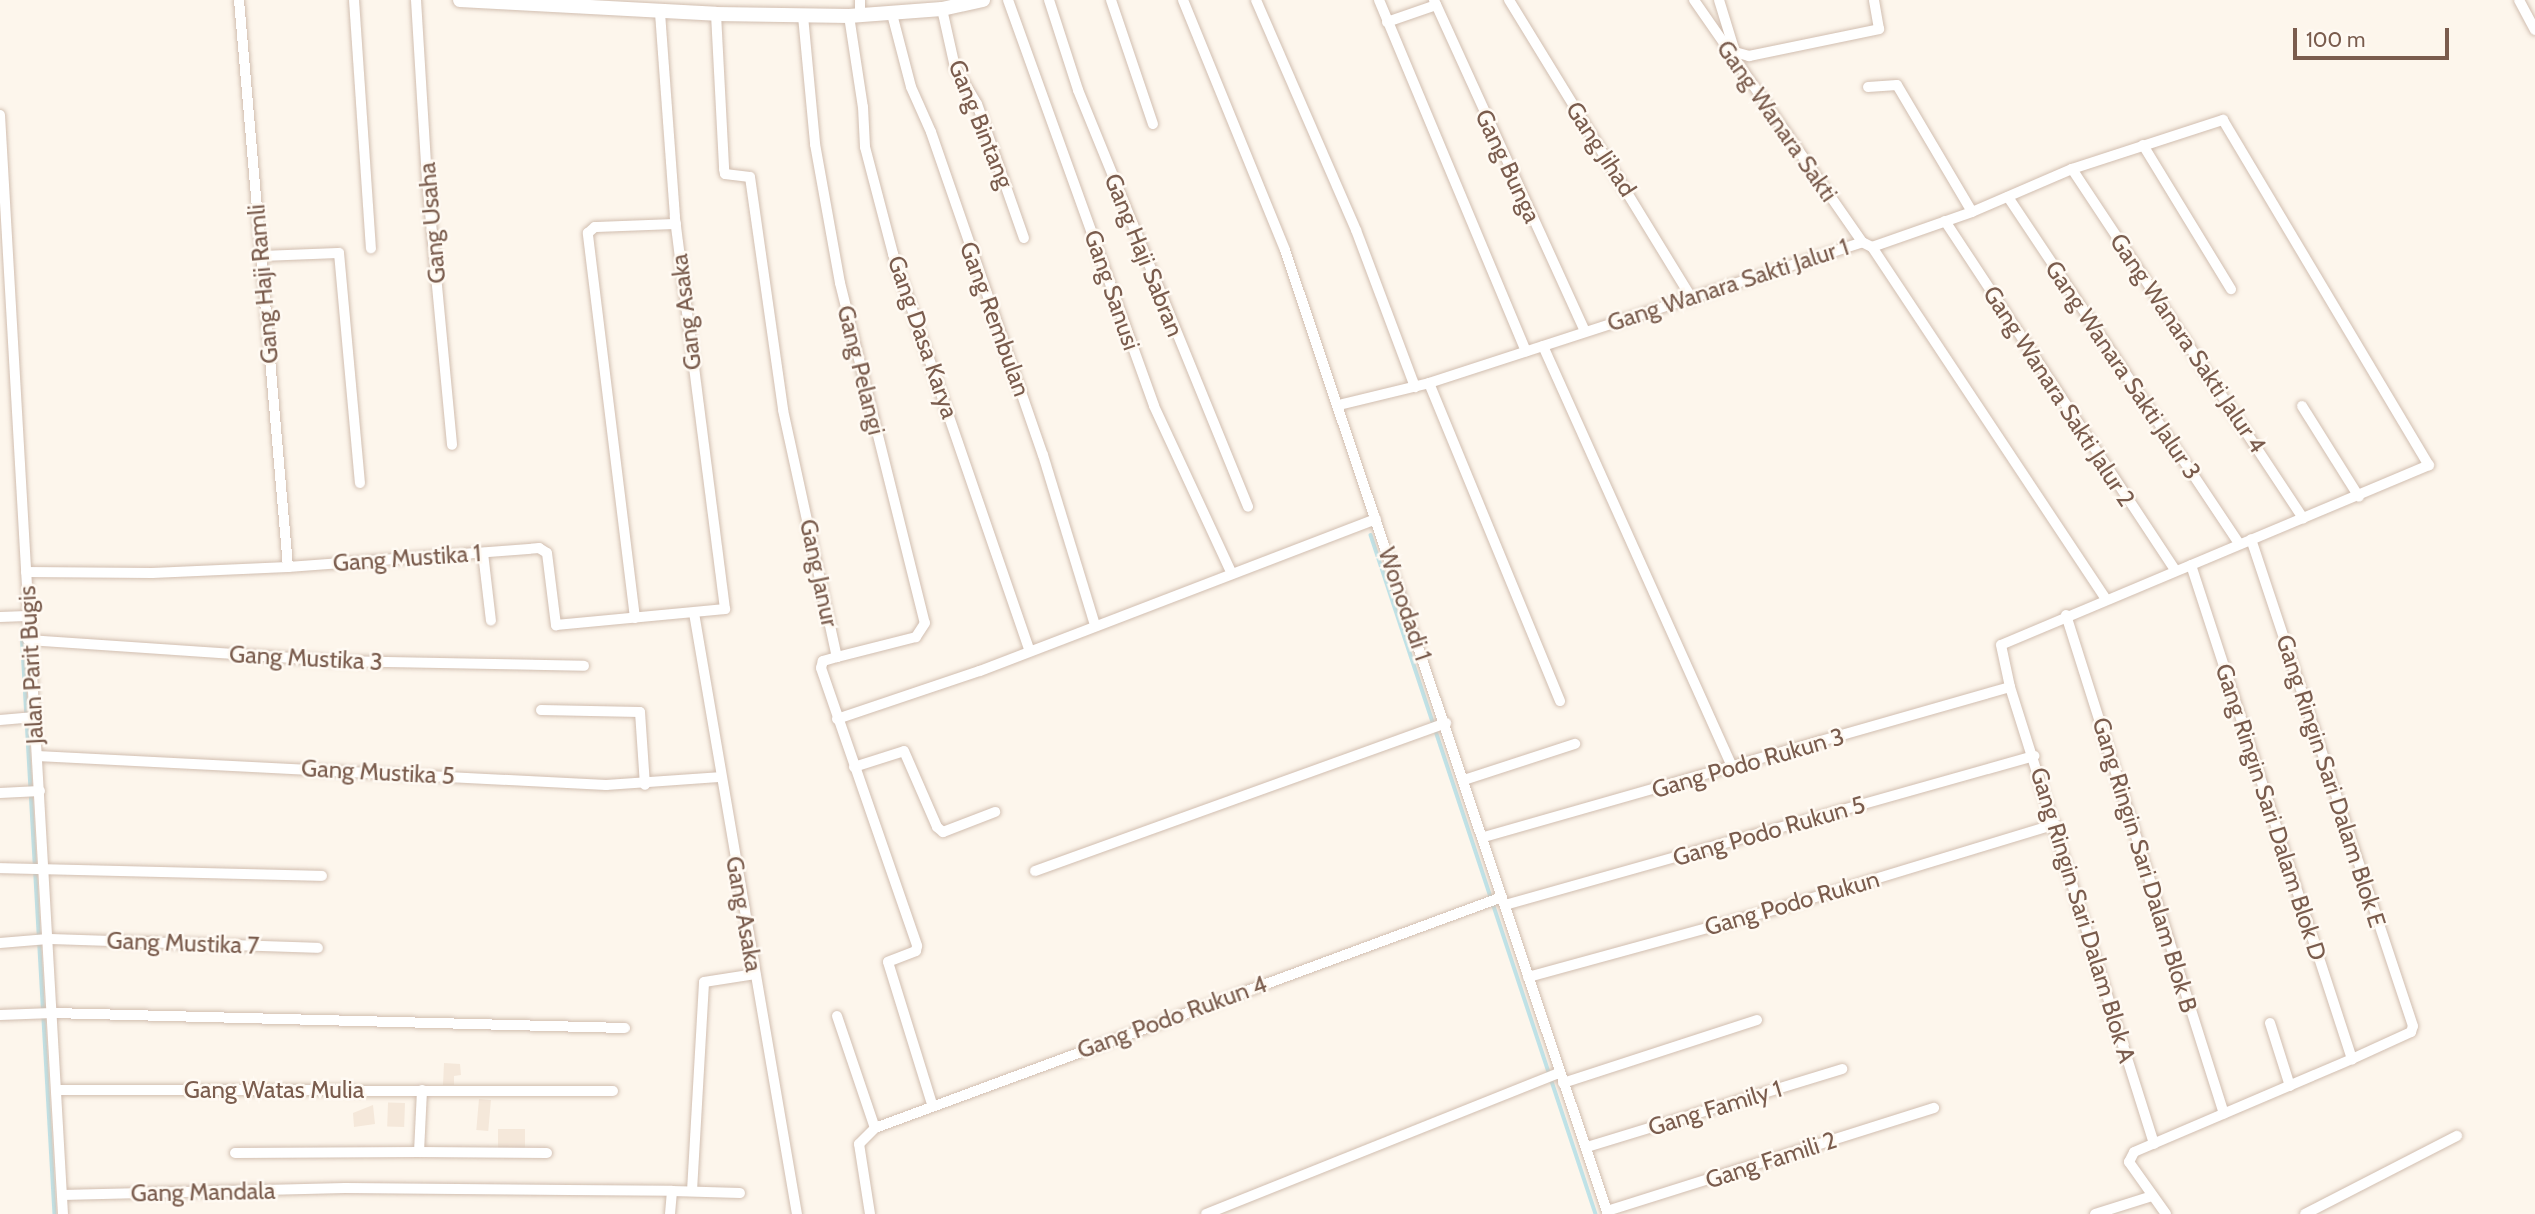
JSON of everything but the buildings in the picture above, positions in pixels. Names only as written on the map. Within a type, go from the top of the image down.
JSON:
[{"type":"main road","points":[[460,0],[586,3],[660,12],[803,16],[892,14],[983,0]]},
{"type":"street","name":"Gang Haji Ramli","points":[[239,0],[288,567]]},
{"type":"street","points":[[354,0],[371,248]]},
{"type":"street","name":"Gang Usaha","points":[[416,0],[427,180],[452,445]]},
{"type":"street","name":"Gang Dasa Karya","points":[[860,0],[855,16],[865,147],[890,242],[1030,651]]},
{"type":"street","name":"Gang Sanusi","points":[[1008,0],[1150,395],[1232,574]]},
{"type":"street","name":"Gang Haji Sabran","points":[[1049,0],[1078,90],[1248,507]]},
{"type":"street","points":[[1111,0],[1153,124]]},
{"type":"street","name":"Wonodadi 1","points":[[1184,0],[1285,250],[1484,837],[1560,1077],[1587,1147],[1608,1213]]},
{"type":"street","points":[[1256,0],[1354,227],[1415,387]]},
{"type":"street","points":[[1379,0],[1526,352]]},
{"type":"street","name":"Gang Jihad","points":[[1509,0],[1520,24],[1629,190],[1692,299]]},
{"type":"street","name":"Gang Wanara Sakti","points":[[1694,0],[1862,242]]},
{"type":"street","points":[[1719,0],[1735,52],[1749,56],[1879,29],[1874,0]]},
{"type":"street","points":[[2519,0],[2535,30]]},
{"type":"street","points":[[1387,22],[1435,2]]},
{"type":"street","name":"Gang Bunga","points":[[1435,2],[1584,331]]},
{"type":"street","name":"Gang Bintang","points":[[934,6],[955,66],[978,104],[1024,238]]},
{"type":"street","name":"Gang Asaka","points":[[660,12],[676,224],[726,603],[722,610]]},
{"type":"street","name":"Gang Janur","points":[[716,14],[724,169],[725,174],[750,177],[783,410],[837,657],[821,664],[836,719],[917,946],[916,951],[888,962],[932,1104]]},
{"type":"street","name":"Gang Rembulan","points":[[892,14],[911,87],[931,132],[1043,455],[1095,625]]},
{"type":"street","name":"Gang Pelangi","points":[[803,16],[816,144],[840,283],[925,623],[916,637],[837,657]]},
{"type":"street","points":[[1868,87],[1897,85],[1972,212]]},
{"type":"street","name":"Jalan Parit Bugis","points":[[0,115],[28,640],[37,757],[34,791],[42,939],[51,1013],[63,1214]]},
{"type":"street","points":[[1872,247],[1972,212],[2072,169],[2225,121],[2430,465],[2359,497],[2066,615]]},
{"type":"street","points":[[2143,145],[2231,289]]},
{"type":"street","name":"Gang Wanara Sakti Jalur 4","points":[[2072,169],[2303,518]]},
{"type":"street","name":"Gang Wanara Sakti Jalur 3","points":[[2008,197],[2239,544]]},
{"type":"street","name":"Gang Wanara Sakti Jalur 2","points":[[1945,221],[2175,570]]},
{"type":"street","points":[[635,618],[588,233],[594,227],[676,224]]},
{"type":"street","name":"Gang Wanara Sakti Jalur 1","points":[[1339,405],[1429,383],[1862,242],[1872,247],[2106,599]]},
{"type":"street","points":[[261,256],[339,253],[360,483]]},
{"type":"street","points":[[1543,346],[1732,767]]},
{"type":"street","points":[[1429,383],[1560,701]]},
{"type":"street","points":[[2302,406],[2359,497]]},
{"type":"street","points":[[836,719],[1030,651],[1376,519]]},
{"type":"street","name":"Gang Ringin Sari Dalam Blok E","points":[[2251,539],[2412,1022],[2411,1032],[2352,1059]]},
{"type":"street","name":"Gang Mustika 1","points":[[26,572],[152,573],[288,567],[539,548],[547,553],[556,625],[722,610]]},
{"type":"street","points":[[483,552],[491,621]]},
{"type":"street","name":"Gang Ringin Sari Dalam Blok D","points":[[2191,565],[2352,1059]]},
{"type":"street","name":"Gang Asaka","points":[[694,613],[719,777],[797,1214]]},
{"type":"street","points":[[0,617],[27,615]]},
{"type":"street","name":"Gang Ringin Sari Dalam Blok A","points":[[2066,615],[2004,640],[2002,655],[2154,1144]]},
{"type":"street","name":"Gang Ringin Sari Dalam Blok B","points":[[2066,615],[2224,1114]]},
{"type":"street","name":"Gang Mustika 3","points":[[28,640],[333,661],[583,666]]},
{"type":"street","name":"Gang Podo Rukun 3","points":[[1484,837],[2011,687]]},
{"type":"street","points":[[541,710],[640,712],[645,785]]},
{"type":"street","points":[[0,720],[34,718]]},
{"type":"street","points":[[1035,871],[1446,723]]},
{"type":"street","points":[[1464,780],[1575,744]]},
{"type":"street","points":[[854,767],[904,751],[937,827],[943,832],[995,811]]},
{"type":"street","name":"Gang Podo Rukun 5","points":[[1503,900],[2034,756]]},
{"type":"street","name":"Gang Mustika 5","points":[[37,757],[645,785],[719,777]]},
{"type":"street","points":[[0,793],[34,791]]},
{"type":"street","name":"Gang Podo Rukun","points":[[1528,977],[1776,909],[2054,824]]},
{"type":"street","points":[[0,867],[39,865],[322,876]]},
{"type":"street","name":"Gang Podo Rukun 4","points":[[875,1128],[932,1104],[1472,908],[1503,900]]},
{"type":"street","name":"Gang Mustika 7","points":[[0,943],[42,939],[318,948]]},
{"type":"street","points":[[692,1191],[704,982],[755,974]]},
{"type":"street","points":[[0,1015],[51,1013],[625,1028]]},
{"type":"street","points":[[836,1016],[875,1128],[859,1144],[870,1214]]},
{"type":"street","points":[[1206,1214],[1530,1085],[1757,1020]]},
{"type":"street","points":[[2270,1023],[2290,1086]]},
{"type":"street","points":[[2166,1214],[2129,1162],[2134,1152],[2352,1059]]},
{"type":"street","name":"Gang Family 1","points":[[1587,1147],[1842,1069]]},
{"type":"street","name":"Gang Watas Mulia","points":[[55,1090],[613,1091]]},
{"type":"street","points":[[419,1152],[422,1090]]},
{"type":"street","name":"Gang Famili 2","points":[[1608,1213],[1934,1108]]},
{"type":"street","points":[[2305,1214],[2457,1136]]},
{"type":"street","points":[[235,1153],[547,1153]]},
{"type":"street","name":"Gang Mandala","points":[[62,1195],[345,1188],[740,1193]]},
{"type":"street","points":[[670,1214],[672,1191]]},
{"type":"street","points":[[2095,1214],[2152,1196]]},
{"type":"shaded area","points":[[444,1063],[460,1064],[461,1075],[454,1076],[454,1085],[443,1085]]},
{"type":"shaded area","points":[[479,1099],[491,1100],[488,1131],[476,1130]]},
{"type":"shaded area","points":[[388,1102],[405,1103],[404,1127],[387,1126]]},
{"type":"shaded area","points":[[373,1105],[375,1124],[354,1127],[353,1113]]},
{"type":"shaded area","points":[[498,1129],[525,1129],[525,1149],[498,1149]]},
{"type":"waterway","points":[[1371,535],[1596,1214]]},
{"type":"waterway","points":[[22,630],[55,1214]]}]
